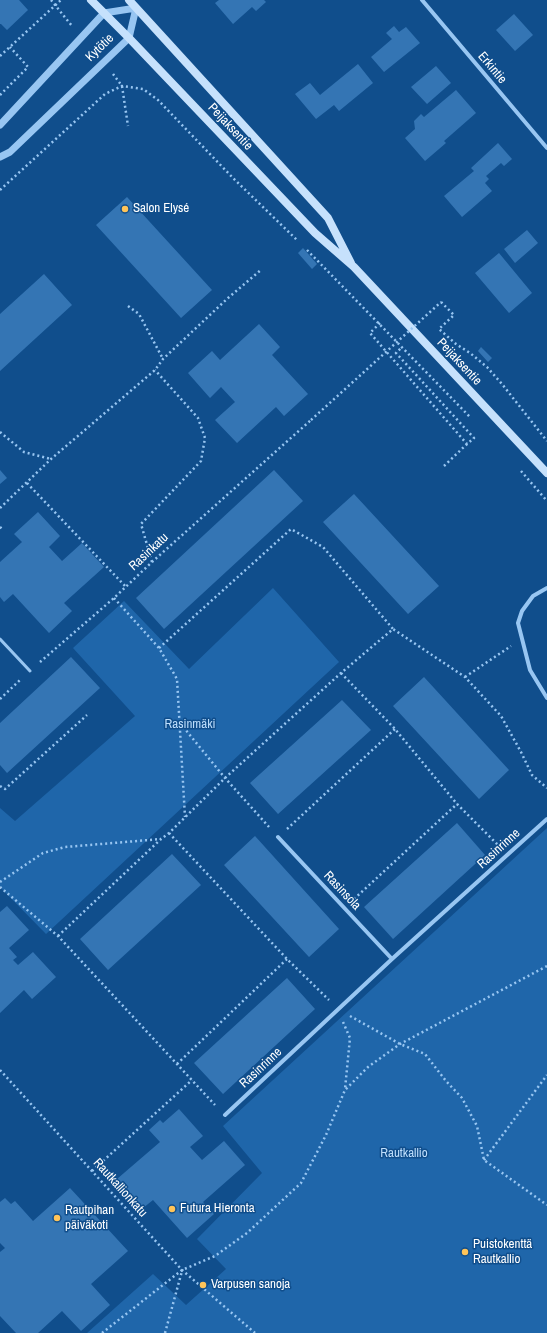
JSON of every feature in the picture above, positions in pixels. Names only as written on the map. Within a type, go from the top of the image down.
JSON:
[{"type":"main road","name":"Peijaksentie","points":[[91,0],[310,228],[354,267],[547,473]]},
{"type":"main road","name":"Peijaksentie","points":[[129,0],[328,218],[354,267]]},
{"type":"street","name":"Erkintie","points":[[422,0],[547,148]]},
{"type":"street","name":"Kytötie","points":[[0,125],[104,13],[136,8],[129,38],[10,152],[0,157]]},
{"type":"street","points":[[547,588],[533,596],[522,611],[518,623],[530,670],[547,698]]},
{"type":"street","name":"Rasinrinne","points":[[225,1115],[392,959],[547,819]]},
{"type":"street","name":"Rasinsola","points":[[278,837],[392,959]]},
{"type":"lane","points":[[0,639],[30,671]]},
{"type":"path","points":[[51,0],[55,5]]},
{"type":"path","points":[[0,56],[61,0]]},
{"type":"path","points":[[0,95],[28,66],[10,47]]},
{"type":"path","points":[[122,86],[128,126]]},
{"type":"path","points":[[0,190],[104,94],[122,86],[143,89],[158,100],[233,178],[300,243]]},
{"type":"path","points":[[306,248],[471,418]]},
{"type":"path","points":[[0,508],[51,459],[155,370],[163,359],[228,298],[262,269]]},
{"type":"path","name":"Rasinkatu","points":[[0,699],[114,598],[441,302],[454,315],[438,330],[487,367],[547,442]]},
{"type":"path","points":[[128,306],[139,314],[163,359]]},
{"type":"path","points":[[380,323],[370,333],[467,444]]},
{"type":"path","points":[[402,347],[396,353],[474,438],[444,466]]},
{"type":"path","points":[[152,562],[140,524],[201,461],[205,438],[198,418],[155,370]]},
{"type":"path","points":[[0,432],[24,452],[51,459]]},
{"type":"path","points":[[518,467],[547,501]]},
{"type":"path","points":[[28,482],[126,587]]},
{"type":"path","points":[[0,527],[3,530]]},
{"type":"path","points":[[160,648],[291,529],[323,547],[393,630],[465,677],[501,716],[532,775],[547,788]]},
{"type":"path","points":[[114,598],[160,648],[177,679],[185,817]]},
{"type":"path","points":[[58,936],[169,833],[224,778],[340,673],[393,630]]},
{"type":"path","points":[[465,677],[522,638]]},
{"type":"path","points":[[340,673],[395,729],[456,804],[508,854]]},
{"type":"path","points":[[0,786],[5,789],[87,715]]},
{"type":"path","points":[[180,723],[224,778],[278,837],[395,729]]},
{"type":"path","points":[[344,908],[456,804]]},
{"type":"path","points":[[169,833],[287,959],[338,1009],[400,1044],[425,1054],[446,1081],[462,1098],[477,1126],[484,1160],[547,1205]]},
{"type":"path","points":[[0,882],[43,853],[65,848],[161,839]]},
{"type":"path","points":[[0,887],[58,936],[225,1115]]},
{"type":"path","points":[[177,1064],[287,959]]},
{"type":"path","points":[[345,1090],[368,1067],[400,1044],[547,966]]},
{"type":"path","points":[[102,1333],[182,1270],[215,1256],[247,1233],[301,1183],[326,1135],[345,1090],[350,1038],[338,1009]]},
{"type":"path","name":"Rautkallionkatu","points":[[0,1070],[182,1270],[255,1333]]},
{"type":"path","points":[[484,1160],[547,1075]]},
{"type":"path","points":[[92,1171],[192,1080]]},
{"type":"path","points":[[165,1333],[182,1270]]},
{"type":"green space","name":"Rasinmäki","points":[[273,588],[339,662],[46,934],[1,888],[0,889],[0,808],[15,821],[135,716],[73,648],[124,601],[189,669]]},
{"type":"green space","name":"Rautkallio","points":[[547,828],[547,1333],[87,1333],[153,1274],[186,1305],[226,1269],[197,1239],[262,1173],[223,1126]]},
{"type":"building","points":[[0,0],[19,0],[28,10],[7,30],[0,24]]},
{"type":"building","points":[[219,0],[264,0],[266,2],[256,11],[252,7],[233,24],[215,3]]},
{"type":"building","points":[[514,14],[533,35],[515,51],[496,30]]},
{"type":"building","points":[[394,26],[399,32],[406,27],[420,43],[384,72],[371,57],[392,39],[386,33]]},
{"type":"building","points":[[358,64],[373,83],[339,111],[334,105],[316,119],[295,94],[310,83],[320,95]]},
{"type":"building","points":[[436,66],[451,83],[427,104],[411,87]]},
{"type":"building","points":[[456,90],[476,113],[444,141],[446,143],[425,161],[405,138],[415,129],[414,121],[421,114],[424,117]]},
{"type":"building","points":[[498,143],[512,159],[504,166],[501,163],[486,176],[489,179],[485,183],[492,191],[462,217],[444,196],[474,171],[471,168]]},
{"type":"building","points":[[127,197],[212,290],[181,318],[96,225]]},
{"type":"building","points":[[527,230],[538,243],[515,263],[504,249]]},
{"type":"building","points":[[303,248],[317,264],[312,269],[298,253]]},
{"type":"building","points":[[499,253],[532,293],[509,313],[475,273]]},
{"type":"building","points":[[44,274],[72,305],[0,371],[0,314]]},
{"type":"building","points":[[259,324],[280,347],[272,355],[308,394],[284,416],[276,407],[237,443],[215,420],[235,402],[221,387],[210,398],[188,373],[212,351],[220,360]]},
{"type":"building","points":[[481,347],[492,358],[488,362],[478,351]]},
{"type":"building","points":[[0,470],[7,478],[0,484]]},
{"type":"building","points":[[274,470],[303,501],[164,629],[136,598]]},
{"type":"building","points":[[354,494],[439,586],[408,614],[323,522]]},
{"type":"building","points":[[38,512],[60,536],[49,547],[62,561],[82,543],[104,567],[64,603],[72,611],[49,633],[13,594],[4,602],[0,597],[0,562],[22,542],[14,534]]},
{"type":"building","points":[[71,657],[100,688],[7,773],[0,765],[0,723]]},
{"type":"building","points":[[424,677],[509,770],[479,799],[393,706]]},
{"type":"building","points":[[342,700],[371,730],[278,814],[250,783]]},
{"type":"building","points":[[457,823],[485,855],[393,939],[364,907]]},
{"type":"building","points":[[255,836],[339,929],[309,957],[224,865]]},
{"type":"building","points":[[172,854],[201,885],[108,970],[80,939]]},
{"type":"building","points":[[7,906],[29,930],[9,948],[17,957],[13,960],[18,965],[33,952],[56,977],[32,999],[24,990],[0,1013],[0,912]]},
{"type":"building","points":[[287,978],[315,1009],[223,1094],[194,1063]]},
{"type":"building","points":[[179,1109],[203,1136],[190,1147],[202,1160],[224,1141],[245,1165],[203,1202],[214,1214],[187,1238],[153,1200],[143,1208],[117,1179],[160,1142],[149,1130],[160,1120],[163,1123]]},
{"type":"building","points":[[70,1188],[128,1251],[91,1284],[110,1305],[81,1331],[62,1311],[38,1333],[16,1333],[0,1316],[0,1252],[5,1248],[0,1243],[0,1202],[5,1198],[11,1204],[15,1201],[33,1221]]},
{"type":"place","name":"Salon Elysé","points":[[125,209]]},
{"type":"place","name":"Futura Hieronta","points":[[172,1209]]},
{"type":"place","name":"Rautpihan päiväkoti","points":[[57,1218]]},
{"type":"place","name":"Puistokenttä Rautkallio","points":[[465,1252]]},
{"type":"place","name":"Varpusen sanoja","points":[[203,1285]]}]
